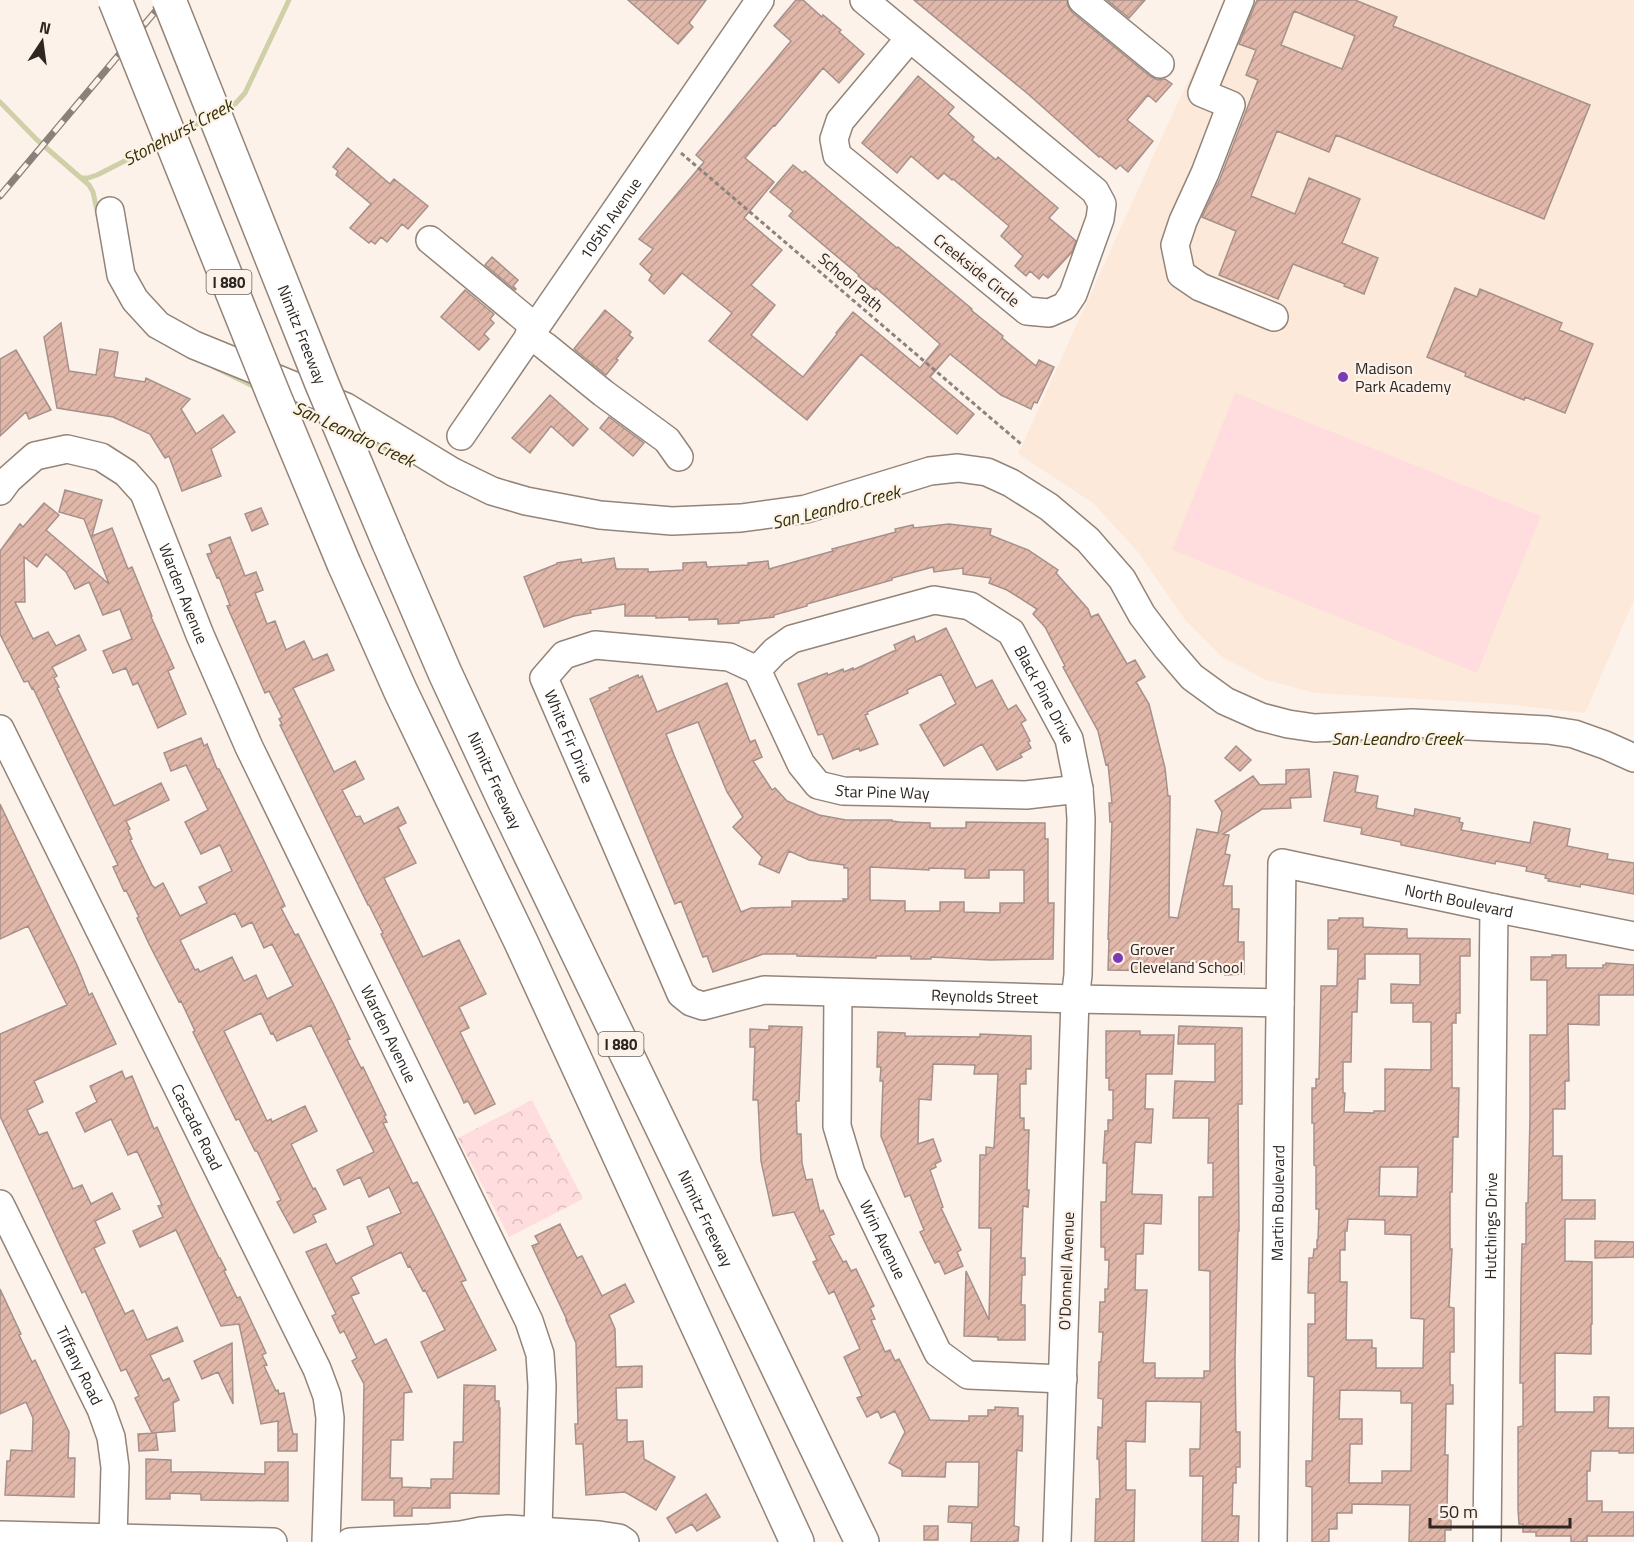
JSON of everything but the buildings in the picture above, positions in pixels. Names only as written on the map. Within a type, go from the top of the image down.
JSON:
[{"type":"highway","name":"I 880","points":[[115,0],[344,564],[401,692],[521,942],[797,1542]]},
{"type":"highway","name":"Nimitz Freeway","points":[[169,0],[322,384],[445,673],[862,1542]]},
{"type":"street","name":"105th Avenue","points":[[461,436],[760,0]]},
{"type":"street","name":"Creekside Circle","points":[[864,0],[1095,191],[1102,204],[1100,219],[1074,294],[1065,306],[1049,313],[1027,311],[837,155],[834,139],[840,121],[909,39]]},
{"type":"street","points":[[1082,0],[1160,64]]},
{"type":"street","points":[[1240,0],[1202,93],[1231,105],[1175,245],[1181,274],[1200,287],[1274,317]]},
{"type":"street","points":[[110,212],[121,275],[135,300],[158,325],[194,345],[346,407],[453,472],[492,491],[526,501],[600,514],[672,521],[741,518],[806,509],[930,471],[958,468],[987,472],[1011,483],[1049,507],[1088,540],[1122,579],[1142,615],[1192,677],[1225,701],[1252,713],[1288,724],[1315,728],[1412,723],[1548,730],[1574,734],[1634,758]]},
{"type":"street","points":[[430,240],[532,331],[545,346],[603,393],[667,440],[679,457]]},
{"type":"street","name":"Warden Avenue","points":[[0,491],[8,480],[35,456],[67,449],[101,456],[126,473],[144,493],[200,634],[249,747],[529,1321],[540,1354],[542,1386],[538,1531]]},
{"type":"street","name":"Black Pine Drive","points":[[758,670],[775,651],[792,639],[934,600],[970,606],[1011,632],[1069,739],[1079,789],[1082,819],[1078,975],[1075,999]]},
{"type":"street","name":"White Fir Drive","points":[[691,1002],[681,994],[544,678],[564,655],[595,645],[729,657],[758,670]]},
{"type":"street","name":"Star Pine Way","points":[[758,670],[801,764],[818,785],[843,791],[1014,795],[1079,789]]},
{"type":"street","name":"Cascade Road","points":[[0,729],[317,1369],[327,1396],[330,1418],[326,1542]]},
{"type":"street","name":"North Boulevard","points":[[1282,863],[1634,936]]},
{"type":"street","name":"Martin Boulevard","points":[[1273,1542],[1282,863]]},
{"type":"street","name":"Hutchings Drive","points":[[1487,1542],[1494,908]]},
{"type":"street","name":"Reynolds Street","points":[[691,1002],[703,1006],[764,990],[1280,1003]]},
{"type":"street","name":"Wrin Avenue","points":[[838,993],[837,1126],[851,1173],[938,1353],[968,1375],[1063,1379]]},
{"type":"street","name":"O'Donnell Avenue","points":[[1058,1542],[1075,999]]},
{"type":"street","name":"Tiffany Road","points":[[0,1204],[101,1409],[111,1437],[115,1467],[113,1538]]},
{"type":"street","points":[[350,1542],[430,1538],[507,1529],[599,1535],[619,1538],[625,1542]]},
{"type":"street","points":[[0,1535],[273,1542]]},
{"type":"path","name":"School Path","points":[[665,138],[1022,444]]},
{"type":"shaded area","name":"Madison Park Academy","points":[[1226,0],[1634,0],[1634,600],[1585,713],[1504,704],[1315,693],[1266,680],[1222,657],[1185,620],[1138,552],[1093,503],[1018,454]]},
{"type":"green space","points":[[1235,393],[1541,516],[1477,673],[1172,550]]},
{"type":"green space","points":[[532,1100],[583,1199],[509,1237],[458,1138]]},
{"type":"waterway","name":"Stonehurst Creek","points":[[224,110],[236,103],[245,93],[289,0]]},
{"type":"waterway","name":"San Leandro Creek","points":[[0,102],[36,139],[89,185],[93,192],[98,215]]},
{"type":"waterway","name":"Stonehurst Creek","points":[[181,132],[205,120]]},
{"type":"waterway","name":"Stonehurst Creek","points":[[81,178],[97,175],[160,143]]},
{"type":"waterway","name":"San Leandro Creek","points":[[214,367],[257,388]]},
{"type":"waterway","name":"San Leandro Creek","points":[[290,404],[322,419]]},
{"type":"waterway","name":"San Leandro Creek","points":[[358,436],[404,457]]},
{"type":"waterway","name":"San Leandro Creek","points":[[1326,740],[1454,738]]},
{"type":"railway","points":[[0,196],[165,0]]},
{"type":"place","name":"Madison Park Academy","points":[[1343,377]]},
{"type":"place","name":"Grover Cleveland School","points":[[1118,958]]}]
